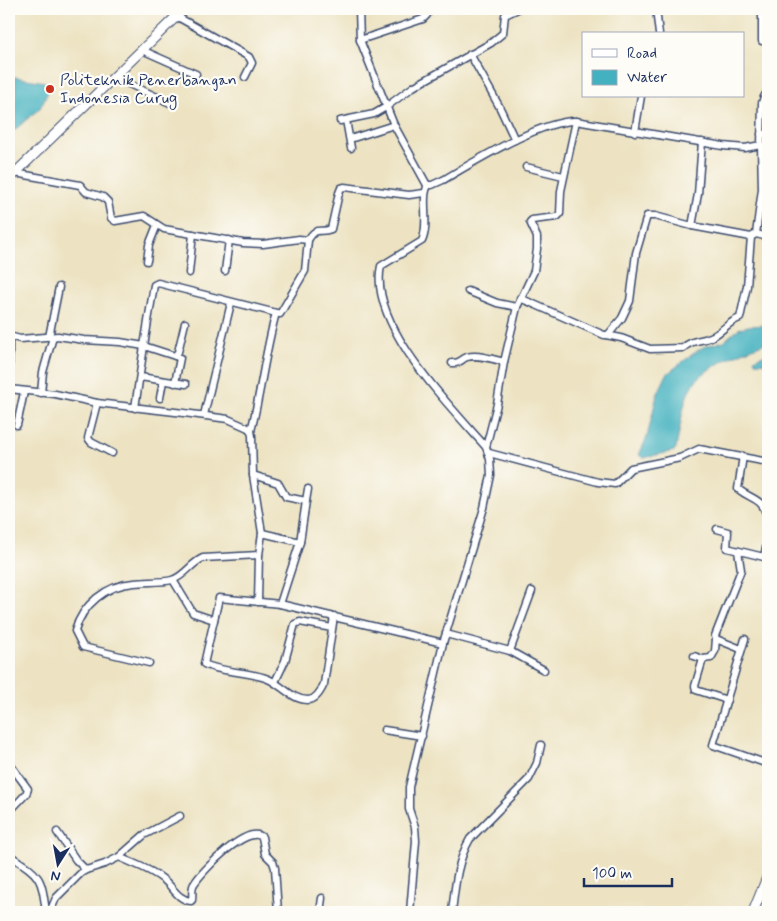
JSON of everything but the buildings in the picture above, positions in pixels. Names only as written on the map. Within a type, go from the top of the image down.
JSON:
[{"type":"main road","points":[[12,176],[184,9]]},
{"type":"main road","points":[[753,912],[768,875]]},
{"type":"street","points":[[359,9],[360,40],[386,107],[427,185],[424,193],[424,237],[418,244],[381,266],[380,289],[391,326],[404,346],[440,394],[487,450],[598,482],[615,484],[631,468],[680,458],[699,449],[768,462]]},
{"type":"street","points":[[360,40],[423,19],[427,15],[426,9]]},
{"type":"street","points":[[351,148],[350,139],[343,121],[374,114],[413,87],[501,36],[504,30],[503,20],[505,15],[518,9]]},
{"type":"street","points":[[656,9],[659,32]]},
{"type":"street","points":[[762,9],[762,41]]},
{"type":"street","points":[[176,16],[249,57],[252,63],[246,77]]},
{"type":"street","points":[[142,50],[196,74]]},
{"type":"street","points":[[470,54],[499,106],[515,140]]},
{"type":"street","points":[[114,77],[170,103]]},
{"type":"street","points":[[520,298],[606,336],[621,338],[650,350],[684,348],[689,342],[714,336],[729,323],[740,318],[747,286],[762,189],[762,103],[768,91]]},
{"type":"street","points":[[635,132],[641,98]]},
{"type":"street","points":[[427,185],[444,180],[515,140],[564,122],[576,122],[746,148],[761,145]]},
{"type":"street","points":[[410,912],[416,841],[415,827],[410,814],[409,795],[413,768],[443,643],[484,508],[491,475],[487,450],[504,362],[517,307],[527,287],[535,261],[536,236],[530,222],[532,220],[557,217],[560,214],[563,176],[576,122]]},
{"type":"street","points":[[350,139],[394,124]]},
{"type":"street","points":[[761,134],[768,134]]},
{"type":"street","points":[[692,226],[698,194],[702,142]]},
{"type":"street","points":[[526,167],[563,176]]},
{"type":"street","points":[[12,176],[80,185],[86,192],[106,200],[112,220],[144,216],[164,230],[263,244],[299,239],[308,240]]},
{"type":"street","points":[[135,408],[155,284],[163,283],[231,303],[280,314],[305,271],[308,240],[312,232],[315,230],[331,229],[341,188],[409,195],[424,193]]},
{"type":"street","points":[[606,336],[622,318],[630,301],[636,253],[646,217],[651,215],[692,226],[768,237]]},
{"type":"street","points":[[147,261],[150,240],[157,225]]},
{"type":"street","points":[[189,273],[193,234]]},
{"type":"street","points":[[225,271],[229,240]]},
{"type":"street","points":[[41,393],[59,287]]},
{"type":"street","points":[[468,291],[497,303],[517,307]]},
{"type":"street","points":[[204,416],[231,303]]},
{"type":"street","points":[[258,602],[259,556],[262,534],[252,475],[254,446],[251,431],[276,314]]},
{"type":"street","points":[[176,356],[185,322]]},
{"type":"street","points":[[9,364],[9,336],[20,339],[51,337],[120,342],[144,346],[180,358],[175,383]]},
{"type":"street","points":[[452,363],[460,363],[469,357],[504,362]]},
{"type":"street","points":[[140,377],[186,384]]},
{"type":"street","points":[[160,398],[162,380]]},
{"type":"street","points":[[9,389],[97,403],[204,416],[240,423],[251,431]]},
{"type":"street","points":[[17,425],[24,392]]},
{"type":"street","points":[[97,403],[88,438],[112,452]]},
{"type":"street","points":[[743,456],[738,490],[766,506],[768,520]]},
{"type":"street","points":[[252,475],[278,483],[286,497],[306,501]]},
{"type":"street","points":[[280,604],[300,542],[308,489]]},
{"type":"street","points":[[717,529],[728,532],[727,548],[766,558],[768,538]]},
{"type":"street","points":[[262,534],[300,542]]},
{"type":"street","points":[[694,656],[709,659],[714,655],[715,636],[741,570],[738,551]]},
{"type":"street","points":[[148,663],[84,648],[77,638],[75,631],[77,623],[86,609],[105,592],[131,583],[173,580],[196,561],[203,558],[259,556]]},
{"type":"street","points":[[173,580],[193,614],[214,620]]},
{"type":"street","points":[[510,650],[532,591]]},
{"type":"street","points":[[334,616],[324,684],[317,696],[310,700],[297,697],[275,682],[257,675],[204,664],[219,598],[280,604],[334,616],[443,643]]},
{"type":"street","points":[[275,682],[285,661],[295,624],[300,622],[332,628]]},
{"type":"street","points":[[446,634],[510,650],[544,670]]},
{"type":"street","points":[[716,639],[741,649]]},
{"type":"street","points":[[745,639],[713,745],[768,764]]},
{"type":"street","points":[[703,659],[695,686],[696,690],[727,700]]},
{"type":"street","points":[[384,730],[422,736]]},
{"type":"street","points":[[452,912],[459,864],[464,848],[470,839],[529,779],[537,763],[541,745]]},
{"type":"street","points":[[9,763],[28,789],[26,794],[9,812]]},
{"type":"street","points":[[48,912],[60,893],[86,870],[119,857],[144,835],[180,816]]},
{"type":"street","points":[[57,832],[76,860],[86,870]]},
{"type":"street","points":[[119,857],[153,872],[174,889],[181,898],[191,901],[193,885],[212,864],[229,847],[252,834],[257,834],[262,837],[266,854],[273,862],[275,868],[278,912]]},
{"type":"street","points":[[9,855],[30,868],[40,880],[48,912]]},
{"type":"street","points":[[320,912],[322,898]]},
{"type":"water","points":[[9,76],[45,82],[50,88],[40,108],[9,135]]},
{"type":"water","points":[[768,325],[768,342],[713,367],[695,382],[689,391],[674,451],[644,458],[639,455],[647,437],[657,395],[667,374],[703,347],[724,341],[738,329],[748,326]]},
{"type":"water","points":[[768,353],[768,363],[755,362],[754,359]]},
{"type":"place","name":"Politeknik Penerbangan Indonesia Curug","points":[[50,89]]}]
